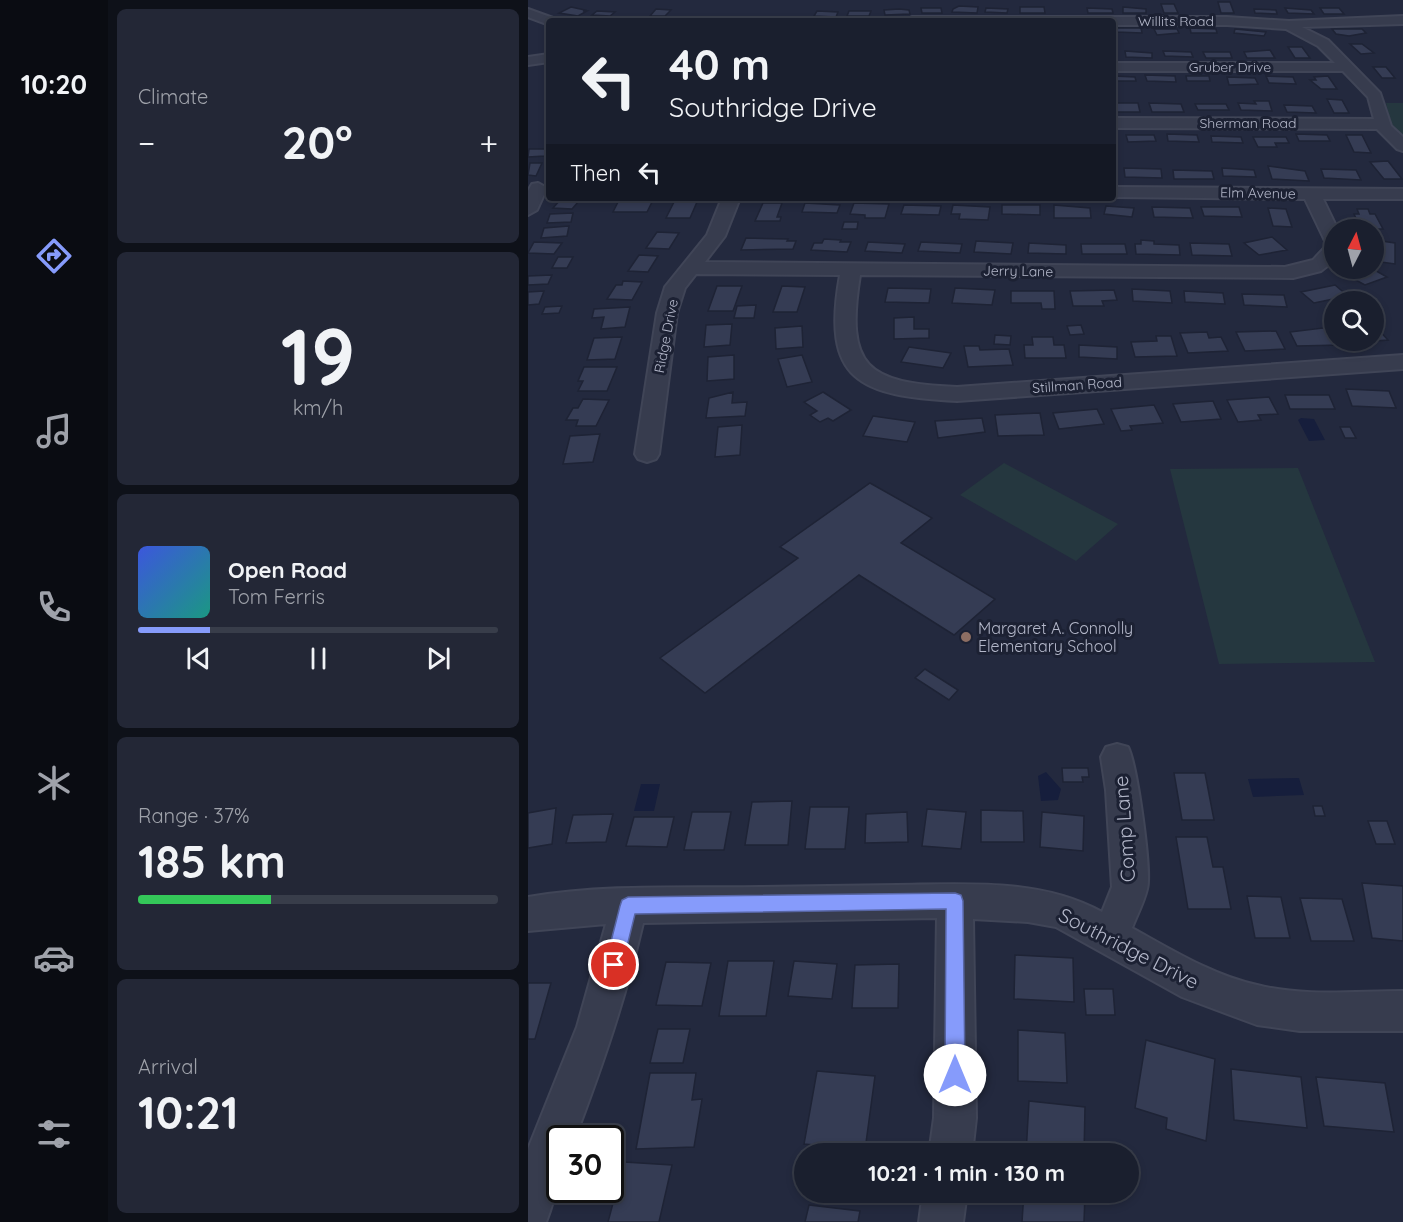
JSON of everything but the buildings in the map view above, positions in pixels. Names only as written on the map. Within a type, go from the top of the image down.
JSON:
[{"type":"street","points":[[528,13],[546,20]]},
{"type":"street","name":"Willits Road","points":[[1086,18],[1202,16],[1289,26],[1318,21],[1403,20]]},
{"type":"street","points":[[1289,26],[1323,43],[1375,96],[1380,107],[1382,124],[1403,146]]},
{"type":"street","points":[[528,61],[546,58]]},
{"type":"street","name":"Gruber Drive","points":[[1116,67],[1346,68]]},
{"type":"street","name":"Sherman Road","points":[[1116,123],[1382,124]]},
{"type":"street","points":[[528,210],[538,188]]},
{"type":"street","name":"Elm Avenue","points":[[1116,192],[1403,195]]},
{"type":"street","name":"Jerry Lane","points":[[1312,194],[1324,220]]},
{"type":"street","name":"Ridge Drive","points":[[647,454],[668,313],[675,287],[716,236],[730,201]]},
{"type":"street","name":"Jerry Lane","points":[[692,268],[1285,273],[1324,262]]},
{"type":"street","name":"Stillman Road","points":[[851,270],[844,311],[847,350],[856,366],[873,380],[914,393],[957,394],[1403,362]]},
{"type":"street","name":"Comp Lane","points":[[1110,934],[1130,887],[1123,790],[1117,757]]},
{"type":"street","points":[[952,1143],[955,1118],[955,901]]},
{"type":"street","name":"Southridge Drive","points":[[528,914],[551,910],[628,906],[955,901],[1056,910],[1110,934],[1197,984],[1257,1005],[1300,1011],[1403,1011]]},
{"type":"street","points":[[528,1212],[560,1118],[591,1044],[609,985],[628,906]]},
{"type":"street","points":[[941,1222],[944,1203]]},
{"type":"shaded area","points":[[1386,103],[1403,103],[1403,137],[1391,124]]},
{"type":"shaded area","points":[[1004,463],[1118,524],[1076,561],[960,495]]},
{"type":"shaded area","points":[[1298,468],[1375,662],[1219,664],[1170,469]]},
{"type":"water","points":[[1301,418],[1314,419],[1325,440],[1309,441],[1298,420]]},
{"type":"water","points":[[1046,772],[1061,789],[1058,800],[1041,801],[1038,776]]},
{"type":"water","points":[[1299,778],[1304,795],[1253,797],[1248,779]]},
{"type":"water","points":[[641,784],[660,784],[654,811],[634,811]]},
{"type":"place","name":"Margaret A. Connolly Elementary School","points":[[966,637]]},
{"type":"route","points":[[614,965],[628,906],[955,901],[955,1075]]}]
